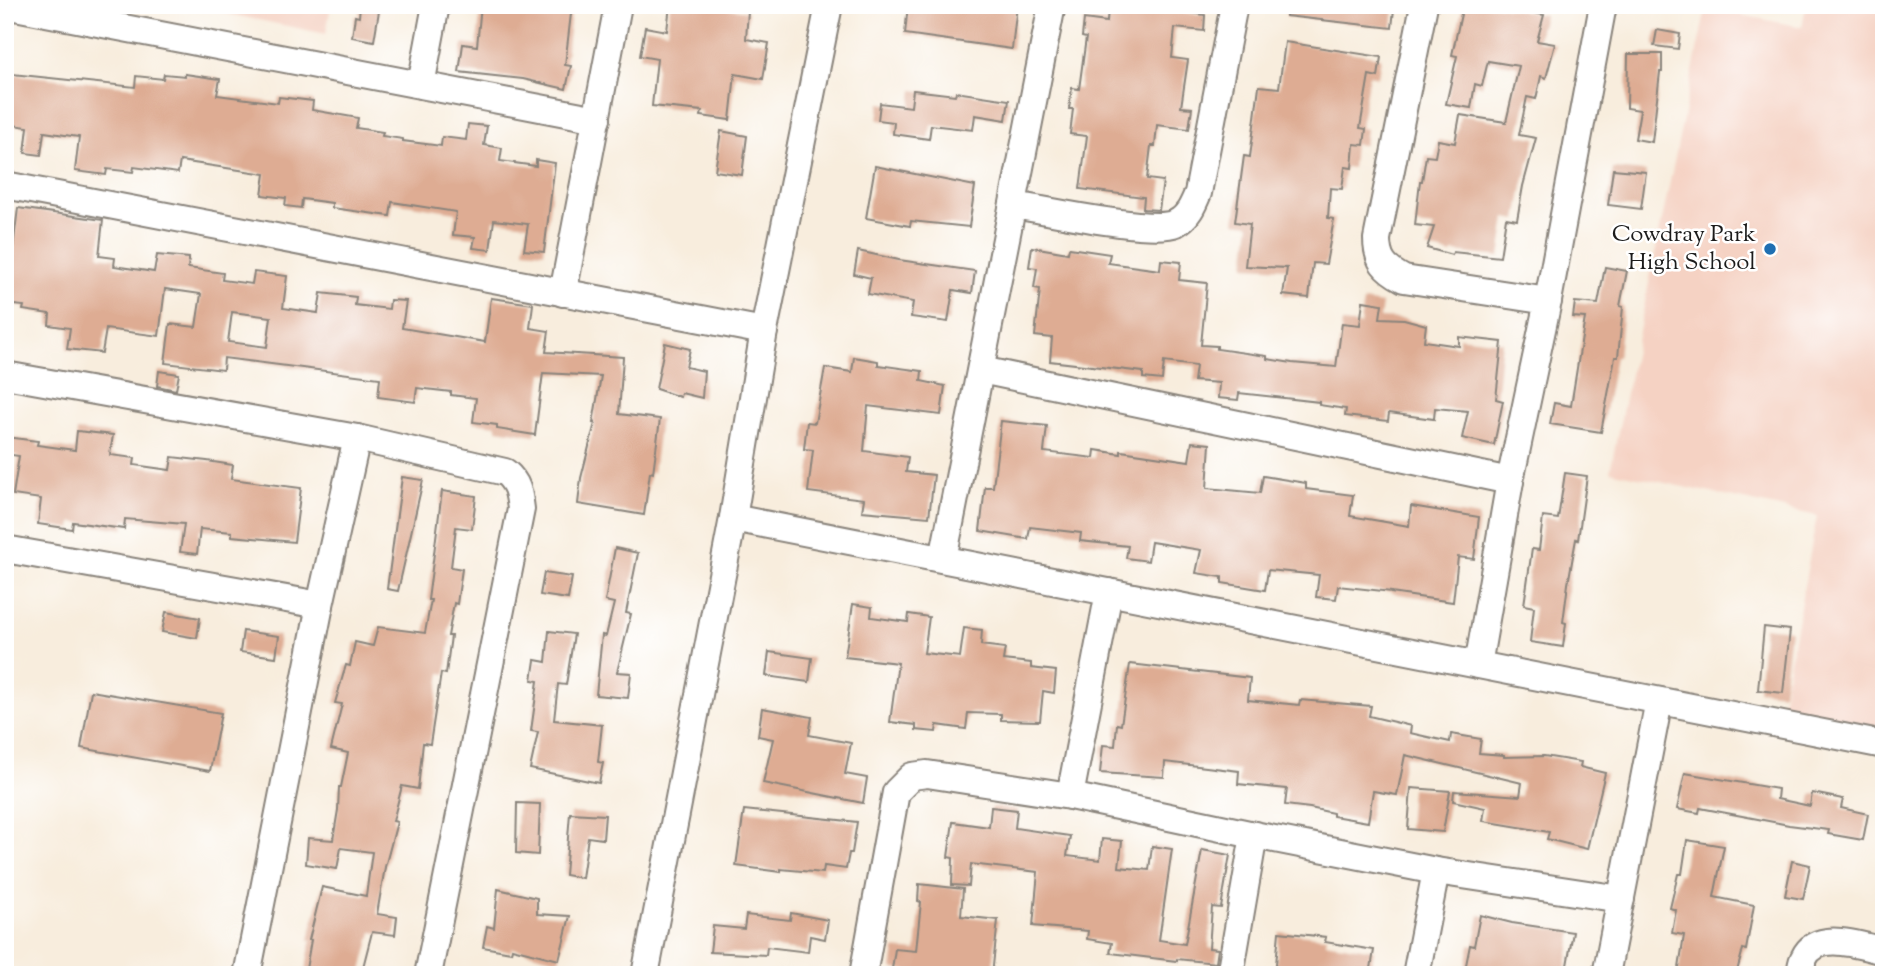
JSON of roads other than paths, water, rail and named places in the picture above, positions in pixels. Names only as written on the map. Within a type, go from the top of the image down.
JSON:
[{"type":"street","points":[[421,85],[436,5]]},
{"type":"street","points":[[563,293],[618,5]]},
{"type":"street","points":[[645,975],[733,518],[764,331],[829,5]]},
{"type":"street","points":[[943,559],[1052,5]]},
{"type":"street","points":[[1014,205],[1149,227],[1173,224],[1184,218],[1198,193],[1234,5]]},
{"type":"street","points":[[1424,5],[1377,239],[1377,254],[1389,271],[1404,279],[1548,301]]},
{"type":"street","points":[[1478,665],[1510,481],[1548,301],[1603,5]]},
{"type":"street","points":[[5,9],[15,7],[597,119]]},
{"type":"street","points":[[5,185],[764,331]]},
{"type":"street","points":[[981,370],[1510,481]]},
{"type":"street","points":[[5,375],[357,438],[505,472],[515,480],[521,509],[428,975]]},
{"type":"street","points":[[247,975],[320,605],[357,438]]},
{"type":"street","points":[[733,518],[1884,745]]},
{"type":"street","points":[[5,550],[320,605]]},
{"type":"street","points":[[1070,796],[1109,592]]},
{"type":"street","points":[[1606,975],[1659,701]]},
{"type":"street","points":[[863,975],[897,792],[912,776],[926,774],[1070,796],[1436,871],[1620,899]]},
{"type":"street","points":[[1230,975],[1254,835]]},
{"type":"street","points":[[1416,975],[1436,871]]},
{"type":"street","points":[[1800,975],[1804,957],[1813,947],[1832,941],[1884,951]]},
{"type":"place","name":"Cowdray Park High School","points":[[1770,249]]}]
